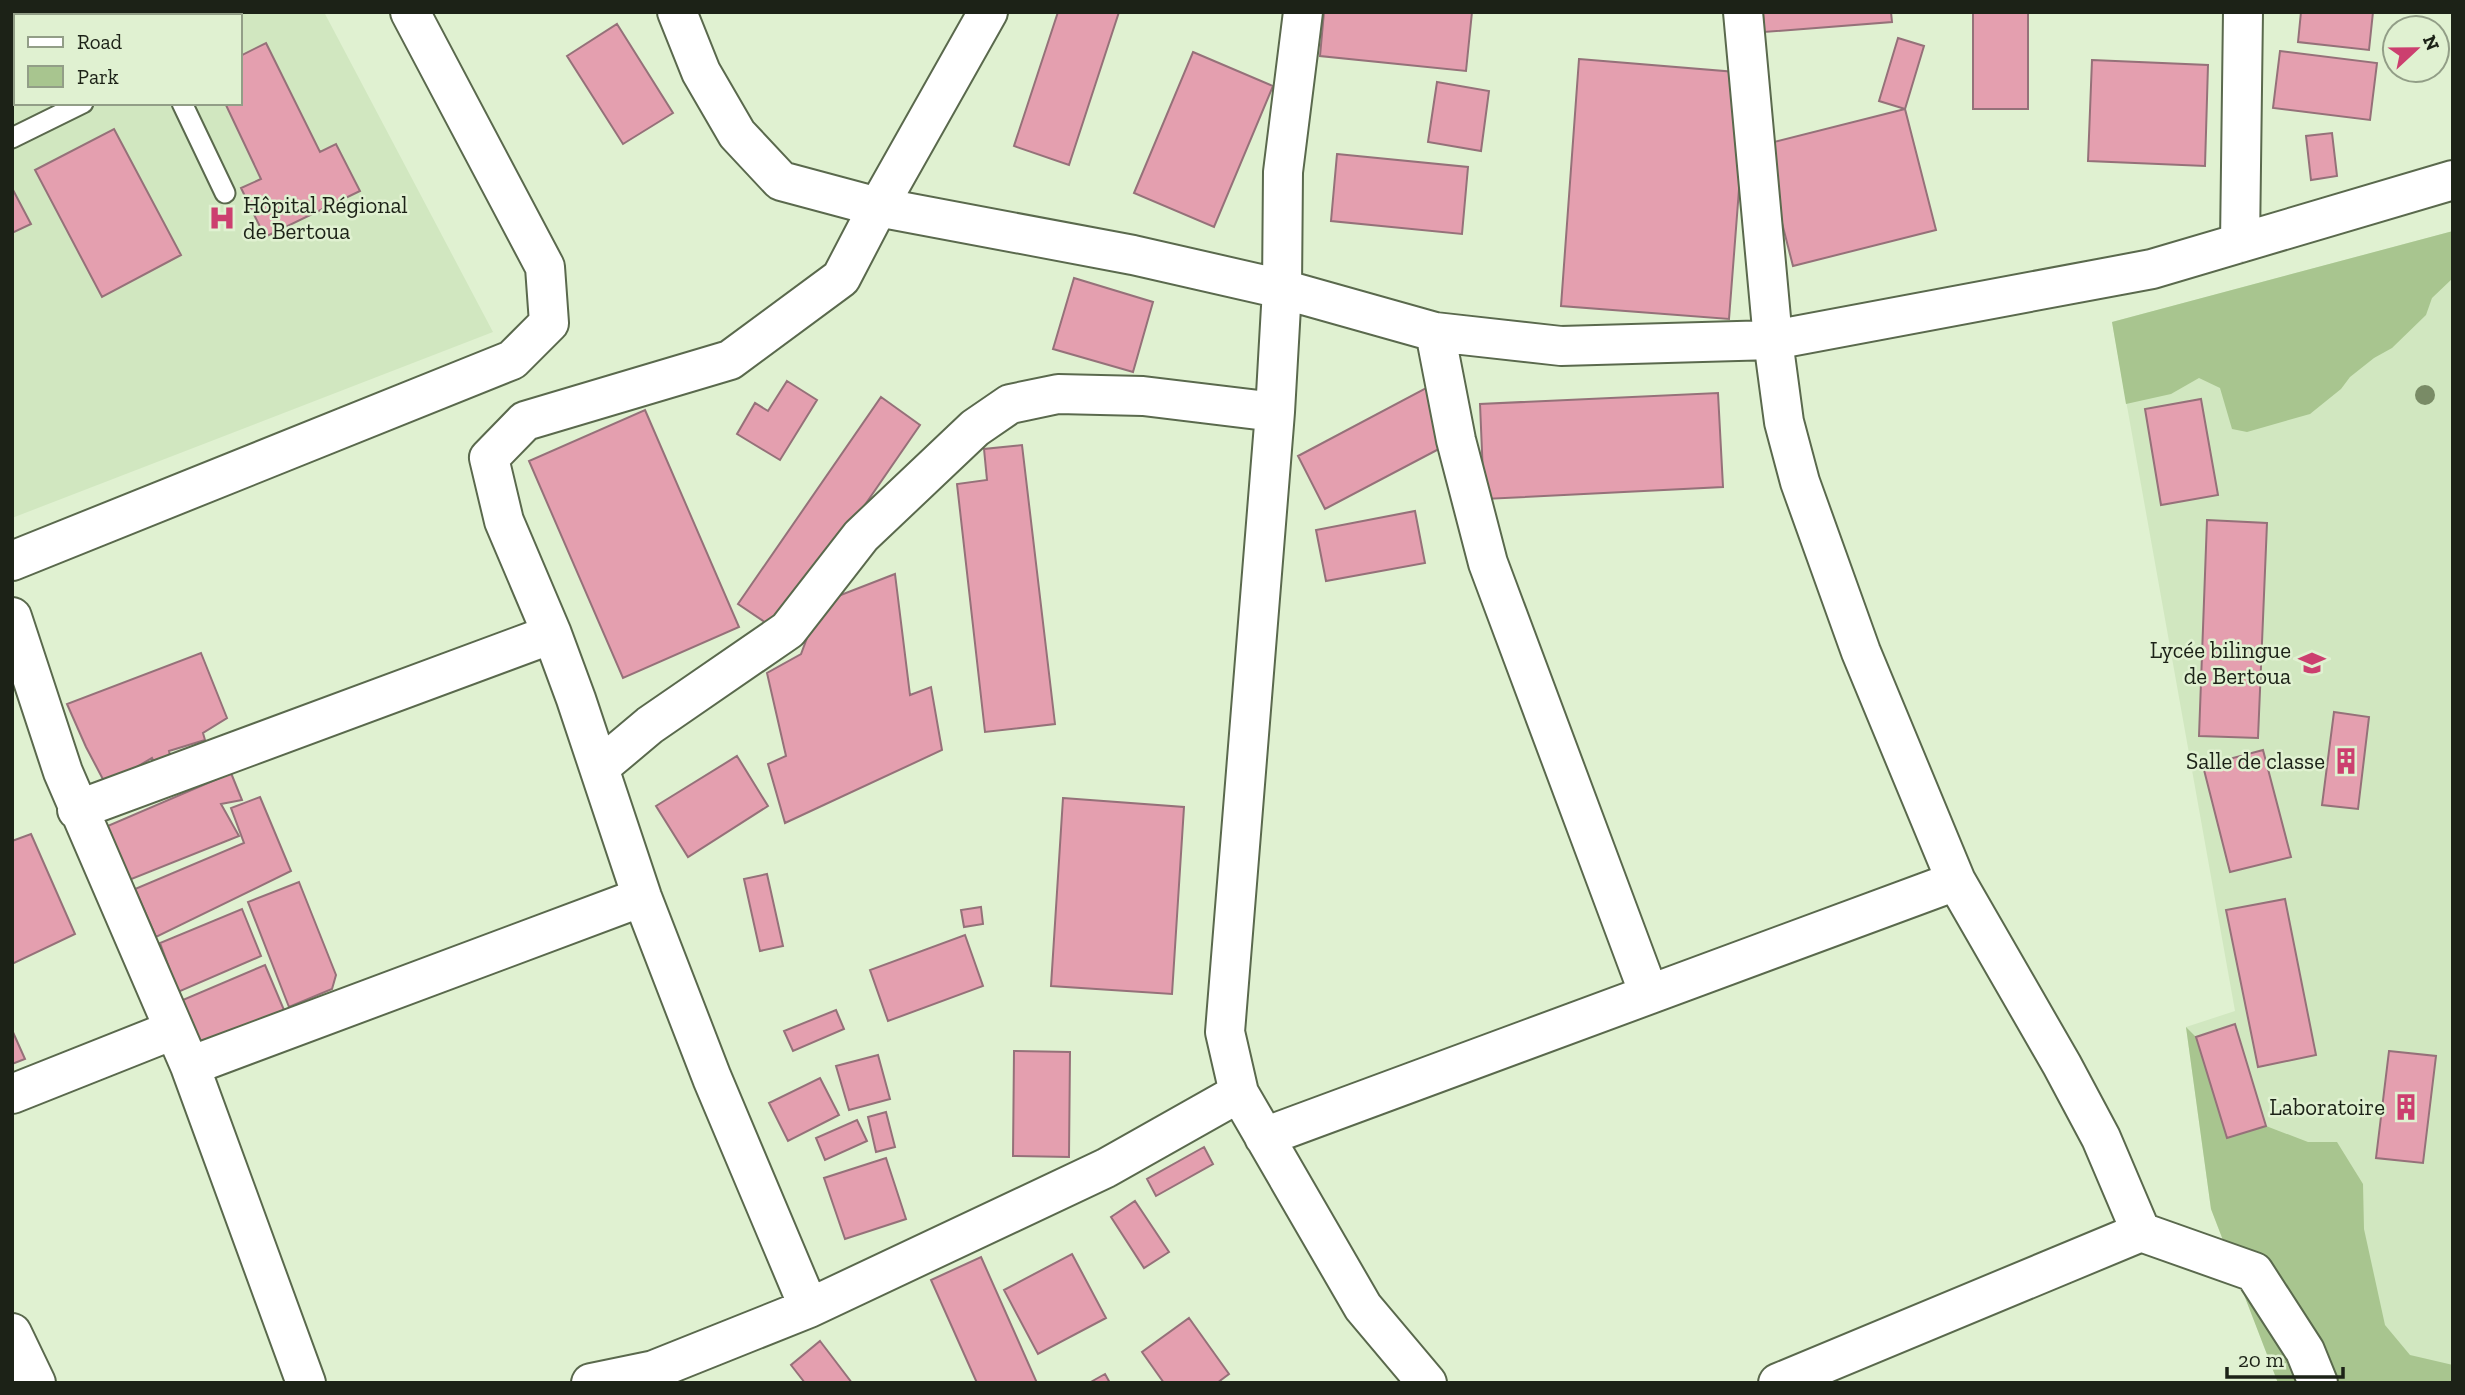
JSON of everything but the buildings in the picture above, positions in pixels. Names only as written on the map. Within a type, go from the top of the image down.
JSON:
[{"type":"street","points":[[12,561],[512,360],[549,323],[545,267],[410,12]]},
{"type":"street","points":[[677,12],[701,72],[737,134],[781,181],[878,207],[1133,255],[1282,289],[1435,332],[1562,346],[1773,340],[2152,269],[2453,180]]},
{"type":"street","points":[[808,1308],[712,1078],[642,897],[600,767],[552,634],[504,521],[489,458],[525,421],[730,360],[841,278],[988,12]]},
{"type":"street","points":[[1303,12],[1283,172],[1282,289],[1275,412],[1225,1032],[1239,1093],[1264,1137],[1363,1307],[1427,1383]]},
{"type":"street","points":[[1743,12],[1773,340],[1784,422],[1800,482],[1861,652],[1956,881],[2101,1138],[2141,1232]]},
{"type":"street","points":[[2240,243],[2243,12]]},
{"type":"street","points":[[1435,332],[1456,440],[1488,563],[1649,994]]},
{"type":"street","points":[[600,767],[650,725],[788,630],[861,536],[975,428],[1010,404],[1058,394],[1143,396],[1275,412]]},
{"type":"street","points":[[12,617],[77,810],[190,1066],[306,1383]]},
{"type":"street","points":[[77,810],[552,634]]},
{"type":"street","points":[[1264,1137],[1956,881]]},
{"type":"street","points":[[190,1066],[642,897]]},
{"type":"street","points":[[12,1094],[173,1030]]},
{"type":"street","points":[[591,1383],[654,1370],[808,1308],[1106,1168],[1239,1093]]},
{"type":"street","points":[[1797,1379],[2141,1232],[2254,1272],[2305,1351],[2318,1383]]},
{"type":"street","points":[[12,1333],[36,1383]]},
{"type":"lane","points":[[12,138],[77,105]]},
{"type":"lane","points":[[183,105],[225,192]]},
{"type":"shaded area","name":"Hôpital Régional de Bertoua","points":[[12,12],[324,12],[493,332],[12,518]]},
{"type":"shaded area","name":"Lycée bilingue de Bertoua","points":[[2453,231],[2453,1383],[2278,1383],[2211,1209],[2186,1027],[2235,1011],[2112,322]]},
{"type":"green space","points":[[2453,231],[2453,278],[2432,298],[2426,315],[2392,348],[2350,377],[2341,389],[2310,414],[2247,432],[2232,429],[2220,388],[2199,378],[2171,394],[2126,404],[2112,322]]},
{"type":"green space","points":[[2186,1027],[2196,1037],[2227,1138],[2266,1126],[2308,1142],[2337,1142],[2363,1184],[2364,1229],[2385,1325],[2410,1355],[2453,1365],[2453,1383],[2278,1383],[2211,1209]]},
{"type":"place","name":"Hôpital Régional de Bertoua","points":[[222,218]]},
{"type":"place","name":"Lycée bilingue de Bertoua","points":[[2312,663]]},
{"type":"place","name":"Salle de classe","points":[[2346,761]]},
{"type":"place","name":"Laboratoire","points":[[2406,1107]]}]
